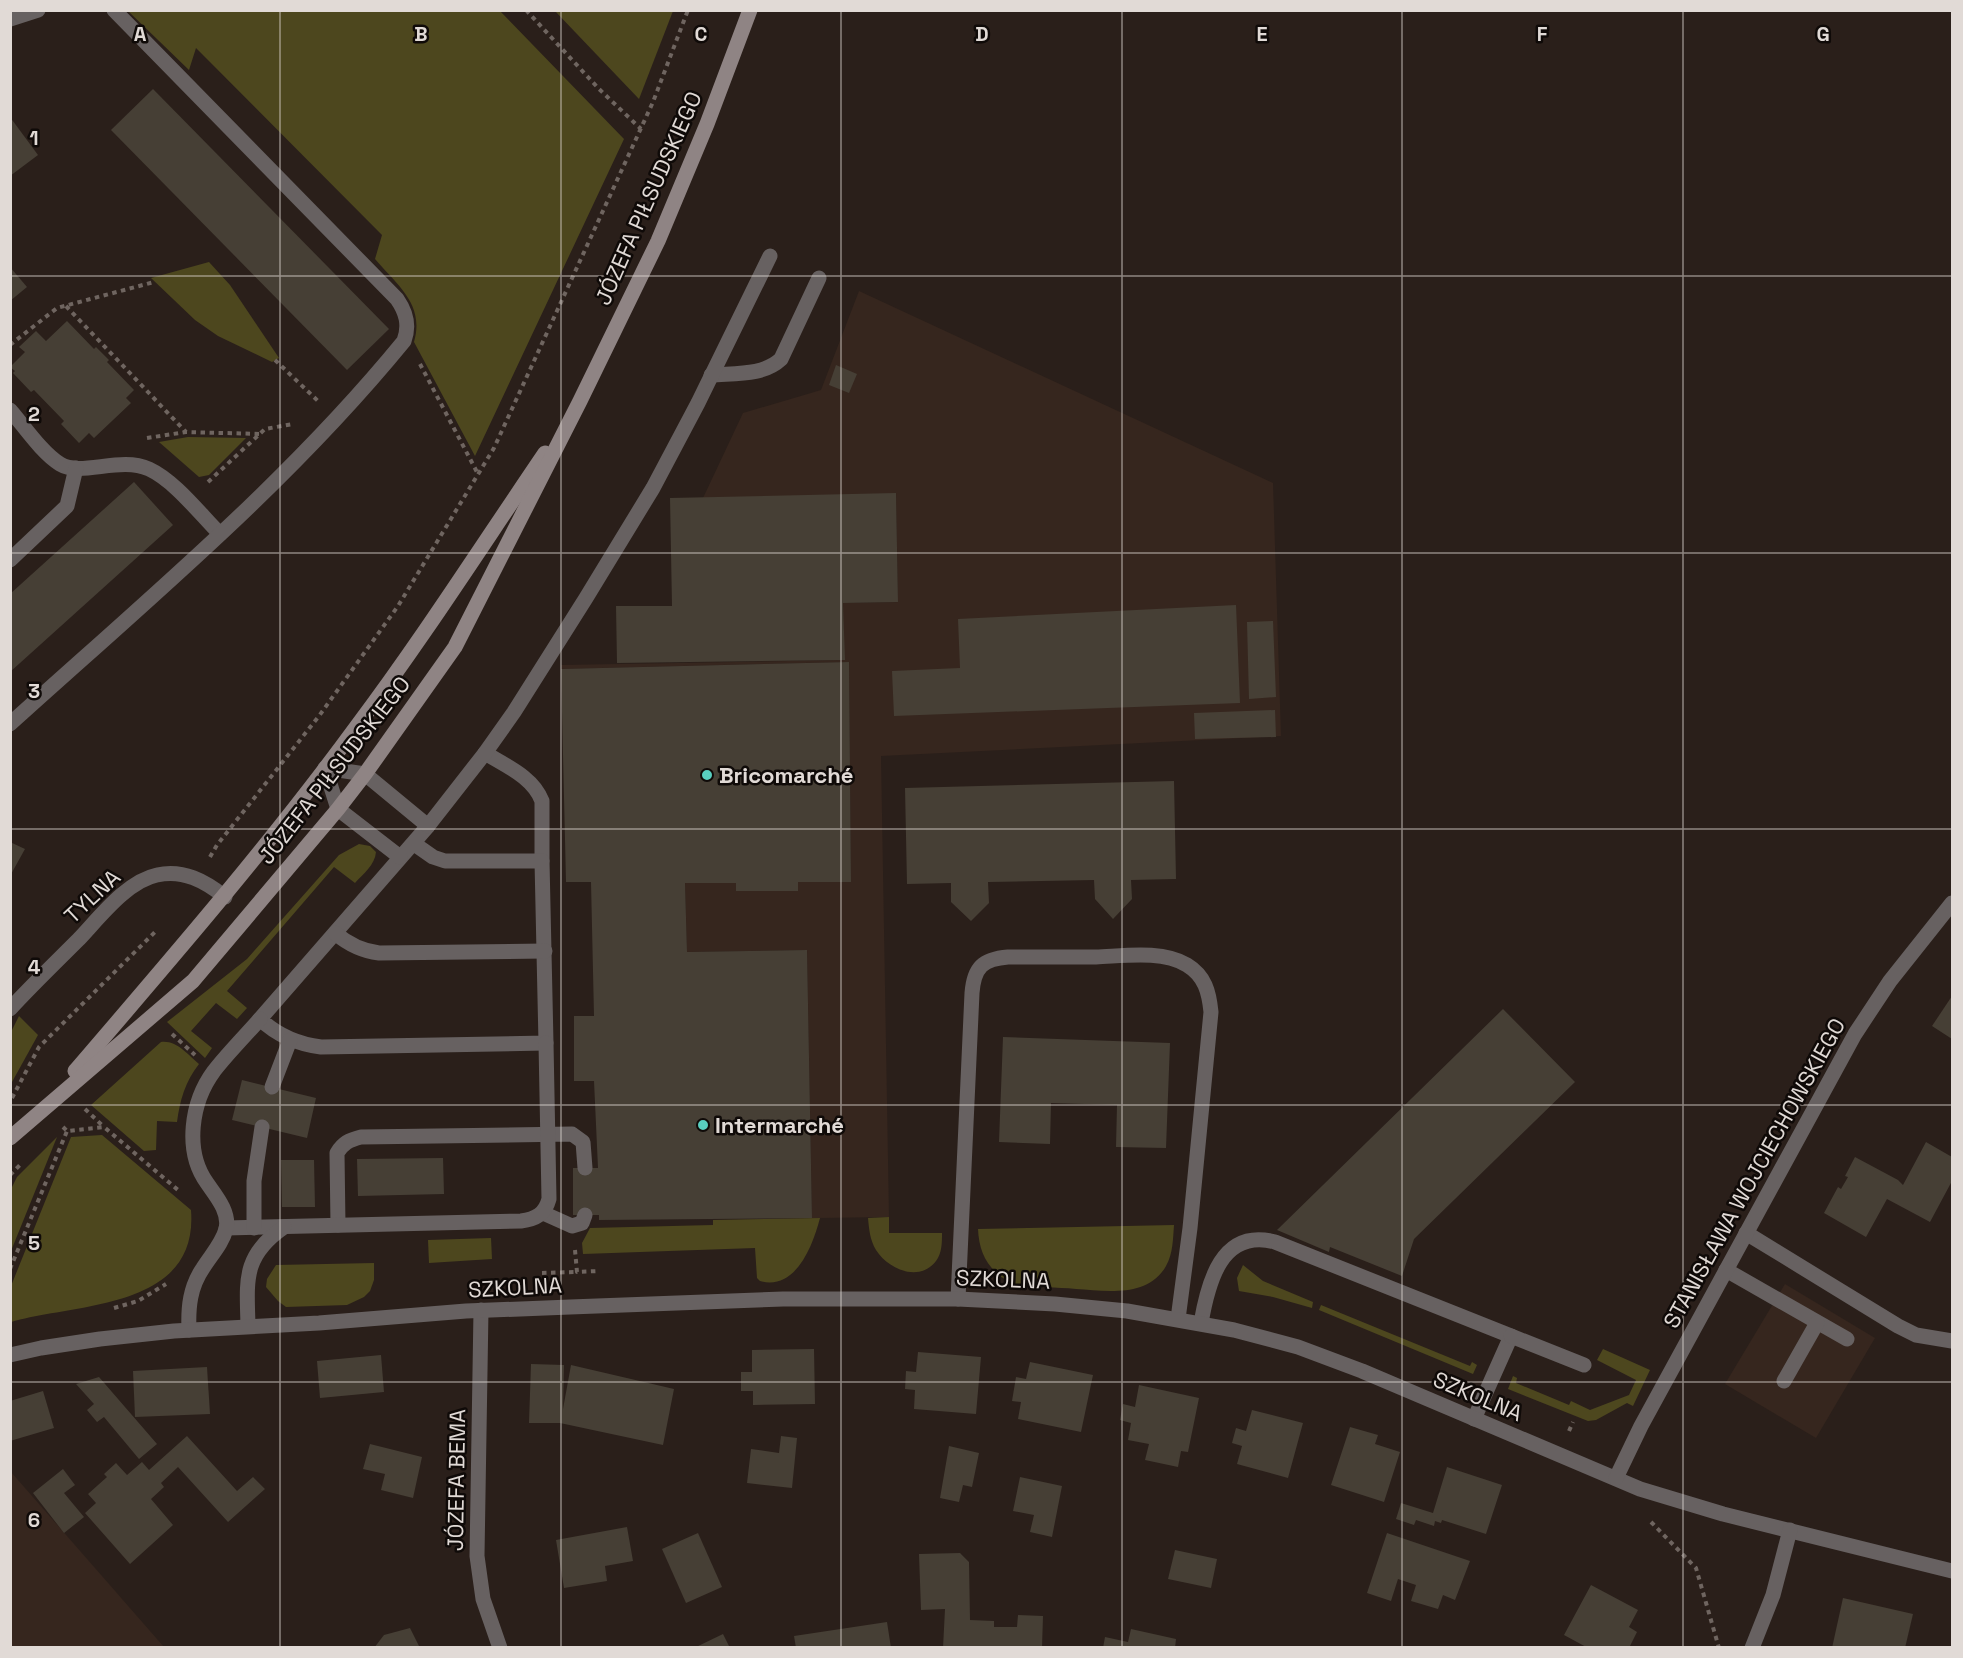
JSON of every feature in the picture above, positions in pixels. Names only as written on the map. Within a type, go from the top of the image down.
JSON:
[{"type":"street","points":[[10,19],[38,10]]},
{"type":"street","points":[[10,724],[220,534],[332,425],[404,341],[408,325],[406,315],[397,299],[114,10]]},
{"type":"street","name":"JÓZEFA PIŁSUDSKIEGO","points":[[10,1138],[193,981],[338,809],[455,647],[658,241],[750,10]]},
{"type":"street","points":[[189,1330],[188,1308],[195,1282],[220,1244],[226,1228],[223,1208],[197,1165],[193,1134],[196,1111],[213,1072],[428,826],[514,712],[619,545],[669,457],[770,256]]},
{"type":"street","points":[[711,375],[760,370],[776,364],[781,359],[819,278]]},
{"type":"street","name":"JÓZEFA PIŁSUDSKIEGO","points":[[45,1106],[225,897],[325,768],[434,617],[580,401]]},
{"type":"street","points":[[10,410],[51,457],[68,468],[125,463],[148,469],[170,484],[220,534]]},
{"type":"street","points":[[10,560],[67,506],[76,468]]},
{"type":"street","points":[[226,1228],[521,1221],[538,1217],[543,1213],[549,1199],[542,801],[533,784],[485,753]]},
{"type":"street","points":[[400,857],[338,809],[325,768],[365,774],[428,826]]},
{"type":"street","points":[[413,843],[434,857],[445,861],[542,861]]},
{"type":"street","name":"TYLNA","points":[[10,1009],[131,888],[148,878],[167,873],[198,879],[225,897]]},
{"type":"street","name":"STANISŁAWA WOJCIECHOWSKIEGO","points":[[1616,1478],[1641,1426],[1855,1034],[1890,981],[1953,903]]},
{"type":"street","points":[[335,933],[351,945],[379,953],[545,951]]},
{"type":"street","points":[[958,1299],[972,993],[976,972],[985,962],[1008,957],[1157,956],[1185,964],[1197,973],[1204,982],[1209,995],[1211,1012],[1190,1228],[1178,1319]]},
{"type":"street","points":[[260,1019],[271,1029],[290,1040],[321,1047],[546,1043]]},
{"type":"street","points":[[272,1087],[290,1040]]},
{"type":"street","points":[[254,1228],[254,1181],[262,1127]]},
{"type":"street","points":[[338,1225],[337,1154],[342,1145],[351,1139],[375,1136],[572,1134],[583,1142],[585,1168]]},
{"type":"street","points":[[543,1213],[566,1224],[580,1220]]},
{"type":"street","points":[[249,1326],[247,1289],[250,1268],[263,1245],[284,1227]]},
{"type":"street","points":[[1746,1233],[1898,1326],[1916,1335],[1953,1341]]},
{"type":"street","points":[[1201,1323],[1207,1291],[1218,1266],[1237,1245],[1244,1240],[1256,1238],[1275,1242],[1584,1365]]},
{"type":"street","points":[[1726,1270],[1847,1340]]},
{"type":"street","name":"SZKOLNA","points":[[10,1355],[100,1339],[189,1330],[481,1310],[783,1299],[958,1299],[1055,1304],[1152,1314],[1279,1342],[1327,1357],[1640,1489],[1696,1507],[1953,1571]]},
{"type":"street","name":"JÓZEFA BEMA","points":[[481,1310],[477,1556],[483,1599],[500,1647]]},
{"type":"street","points":[[1784,1381],[1817,1323]]},
{"type":"street","points":[[1474,1419],[1511,1336]]},
{"type":"street","points":[[1752,1647],[1773,1595],[1790,1530]]},
{"type":"path","points":[[526,10],[599,89],[641,129]]},
{"type":"path","points":[[198,879],[216,845],[319,716],[398,606],[494,448],[641,129],[688,10]]},
{"type":"path","points":[[10,345],[57,308],[154,282]]},
{"type":"path","points":[[66,306],[186,432]]},
{"type":"path","points":[[416,357],[478,475]]},
{"type":"path","points":[[275,360],[323,406]]},
{"type":"path","points":[[203,487],[265,429],[298,423]]},
{"type":"path","points":[[137,440],[186,432],[260,434]]},
{"type":"path","points":[[147,438],[155,445]]},
{"type":"path","points":[[10,1100],[39,1047],[164,923]]},
{"type":"path","points":[[81,1105],[104,1128],[181,1192]]},
{"type":"path","points":[[45,1106],[67,1131]]},
{"type":"path","points":[[67,1131],[104,1128]]},
{"type":"path","points":[[10,1269],[67,1131]]},
{"type":"path","points":[[577,1272],[580,1220]]},
{"type":"path","points":[[542,1273],[599,1271]]},
{"type":"path","points":[[113,1308],[138,1301],[152,1294],[169,1280]]},
{"type":"path","points":[[1645,1515],[1696,1568],[1719,1647]]},
{"type":"shaded area","points":[[128,11],[500,11],[624,139],[475,456],[414,342],[416,317],[407,296],[375,259],[382,235],[196,48],[189,70]]},
{"type":"shaded area","points":[[555,11],[673,11],[639,99]]},
{"type":"shaded area","points":[[209,262],[230,285],[279,358],[272,362],[218,336],[195,320],[151,278]]},
{"type":"shaded area","points":[[859,291],[1273,483],[1281,736],[881,756],[889,1217],[812,1218],[807,950],[687,952],[685,883],[736,883],[736,891],[798,891],[798,882],[851,881],[849,662],[561,669],[561,665],[844,660],[843,603],[898,602],[896,494],[703,498],[743,413],[821,390]]},
{"type":"shaded area","points":[[188,437],[246,438],[209,475],[199,477],[159,442]]},
{"type":"shaded area","points":[[359,844],[370,846],[376,852],[365,873],[355,883],[334,867],[227,991],[247,1008],[237,1019],[216,1003],[191,1031],[212,1048],[205,1058],[167,1022],[247,959],[339,855]]},
{"type":"shaded area","points":[[19,1016],[38,1035],[12,1082],[11,1032]]},
{"type":"shaded area","points":[[161,1042],[172,1043],[199,1064],[184,1092],[177,1122],[157,1121],[156,1150],[144,1151],[91,1105]]},
{"type":"shaded area","points":[[102,1135],[191,1210],[188,1243],[175,1267],[155,1284],[99,1305],[11,1322],[11,1286],[71,1137]]},
{"type":"shaded area","points":[[57,1137],[11,1251],[11,1189],[17,1177]]},
{"type":"shaded area","points":[[889,1217],[889,1233],[942,1233],[939,1255],[929,1268],[913,1272],[904,1271],[881,1257],[872,1242],[868,1218]]},
{"type":"shaded area","points":[[820,1218],[813,1241],[801,1263],[793,1273],[773,1282],[760,1281],[757,1278],[755,1248],[583,1254],[582,1243],[590,1228],[713,1225],[713,1220]]},
{"type":"shaded area","points":[[1174,1225],[1170,1256],[1158,1276],[1138,1288],[1113,1291],[1035,1287],[1011,1283],[997,1273],[987,1261],[980,1246],[978,1229]]},
{"type":"shaded area","points":[[491,1238],[492,1259],[429,1263],[428,1240]]},
{"type":"shaded area","points":[[374,1263],[374,1280],[370,1291],[364,1297],[347,1305],[286,1307],[266,1287],[267,1279],[276,1265]]},
{"type":"shaded area","points":[[1243,1265],[1263,1281],[1313,1302],[1312,1308],[1273,1297],[1239,1291],[1237,1278]]},
{"type":"shaded area","points":[[1785,1284],[1875,1338],[1816,1438],[1725,1384]]},
{"type":"shaded area","points":[[1321,1305],[1470,1366],[1472,1362],[1477,1365],[1473,1374],[1319,1310]]},
{"type":"shaded area","points":[[1603,1349],[1650,1370],[1633,1406],[1627,1403],[1596,1420],[1588,1421],[1508,1389],[1513,1376],[1517,1378],[1516,1383],[1569,1405],[1571,1401],[1590,1410],[1629,1395],[1636,1380],[1597,1360]]},
{"type":"shaded area","points":[[11,1472],[164,1647],[11,1647]]},
{"type":"building","points":[[153,89],[389,329],[347,370],[111,130]]},
{"type":"building","points":[[10,117],[38,155],[10,176]]},
{"type":"building","points":[[10,267],[27,287],[10,301]]},
{"type":"building","points":[[67,321],[94,349],[96,347],[109,360],[107,362],[134,390],[126,398],[131,403],[94,438],[89,433],[79,443],[61,424],[64,421],[34,390],[31,392],[10,367],[25,352],[19,347],[36,331],[46,341]]},
{"type":"building","points":[[836,365],[857,374],[849,393],[829,385]]},
{"type":"building","points":[[134,482],[173,525],[10,672],[10,594]]},
{"type":"building","points":[[896,493],[898,602],[843,603],[845,660],[617,663],[616,606],[672,606],[670,498]]},
{"type":"building","points":[[1236,605],[1240,703],[894,716],[892,671],[960,668],[958,619]]},
{"type":"building","points":[[1273,621],[1276,697],[1249,699],[1247,622]]},
{"type":"building","points":[[849,662],[851,882],[798,882],[798,891],[736,891],[736,883],[685,883],[687,952],[807,950],[812,1218],[599,1220],[599,1215],[573,1215],[573,1168],[598,1168],[594,1081],[574,1081],[574,1016],[594,1016],[591,882],[566,882],[561,669]]},
{"type":"building","points":[[1275,710],[1276,737],[1195,739],[1194,713]]},
{"type":"building","points":[[1174,781],[1176,879],[1131,880],[1132,899],[1113,919],[1095,899],[1094,880],[988,882],[989,903],[971,921],[951,902],[951,883],[907,884],[905,788]]},
{"type":"building","points":[[10,842],[25,849],[10,876]]},
{"type":"building","points":[[1952,996],[1952,1039],[1932,1026]]},
{"type":"building","points":[[1503,1009],[1575,1082],[1414,1239],[1402,1276],[1330,1247],[1329,1252],[1277,1230]]},
{"type":"building","points":[[1003,1037],[1170,1043],[1166,1148],[1116,1147],[1117,1105],[1051,1103],[1050,1144],[999,1142]]},
{"type":"building","points":[[242,1080],[316,1098],[307,1138],[232,1120]]},
{"type":"building","points":[[1926,1142],[1952,1157],[1952,1181],[1930,1222],[1887,1199],[1866,1237],[1824,1213],[1838,1187],[1841,1189],[1848,1177],[1845,1176],[1855,1157],[1903,1185]]},
{"type":"building","points":[[443,1158],[444,1194],[358,1196],[357,1159]]},
{"type":"building","points":[[281,1160],[314,1160],[315,1207],[282,1207]]},
{"type":"building","points":[[814,1349],[815,1404],[753,1405],[753,1391],[741,1391],[741,1372],[752,1372],[752,1350]]},
{"type":"building","points":[[918,1352],[981,1357],[976,1414],[914,1409],[915,1390],[905,1389],[906,1371],[916,1372]]},
{"type":"building","points":[[381,1355],[384,1392],[320,1398],[317,1361]]},
{"type":"building","points":[[1030,1362],[1093,1375],[1081,1432],[1018,1419],[1021,1402],[1012,1401],[1016,1377],[1026,1379]]},
{"type":"building","points":[[531,1364],[564,1365],[563,1409],[571,1365],[674,1389],[663,1445],[560,1423],[529,1423]]},
{"type":"building","points":[[207,1367],[210,1414],[135,1417],[133,1371]]},
{"type":"building","points":[[99,1377],[157,1444],[139,1459],[104,1417],[97,1422],[87,1410],[94,1404],[76,1384]]},
{"type":"building","points":[[1139,1385],[1199,1398],[1188,1452],[1181,1451],[1178,1467],[1145,1460],[1149,1444],[1128,1440],[1131,1423],[1120,1420],[1123,1404],[1135,1407]]},
{"type":"building","points":[[43,1391],[54,1428],[10,1441],[10,1401]]},
{"type":"building","points":[[1252,1410],[1303,1423],[1288,1478],[1237,1464],[1242,1446],[1232,1443],[1236,1428],[1246,1431]]},
{"type":"building","points":[[1350,1427],[1378,1435],[1375,1444],[1400,1452],[1384,1502],[1331,1485]]},
{"type":"building","points":[[187,1436],[237,1491],[253,1477],[265,1489],[228,1522],[178,1467],[161,1483],[164,1487],[151,1499],[173,1525],[130,1564],[85,1513],[96,1503],[88,1494],[107,1477],[104,1474],[116,1463],[127,1475],[142,1462],[149,1470]]},
{"type":"building","points":[[781,1436],[797,1438],[792,1488],[747,1483],[751,1449],[779,1453]]},
{"type":"building","points":[[370,1444],[422,1457],[413,1498],[381,1490],[385,1474],[363,1469]]},
{"type":"building","points":[[949,1446],[979,1453],[972,1487],[963,1485],[959,1502],[940,1498]]},
{"type":"building","points":[[1447,1467],[1502,1485],[1486,1534],[1442,1520],[1441,1523],[1435,1521],[1434,1526],[1416,1520],[1414,1525],[1396,1519],[1401,1503],[1433,1513]]},
{"type":"building","points":[[63,1469],[75,1485],[64,1493],[84,1517],[64,1533],[33,1493]]},
{"type":"building","points":[[1020,1477],[1062,1486],[1052,1537],[1030,1532],[1034,1515],[1013,1511]]},
{"type":"building","points":[[627,1527],[633,1561],[605,1566],[607,1581],[564,1588],[556,1540]]},
{"type":"building","points":[[698,1533],[722,1587],[686,1603],[662,1549]]},
{"type":"building","points":[[1387,1533],[1470,1561],[1455,1600],[1443,1595],[1438,1609],[1411,1601],[1416,1585],[1398,1579],[1391,1601],[1367,1593]]},
{"type":"building","points":[[1175,1550],[1217,1559],[1211,1588],[1168,1579]]},
{"type":"building","points":[[960,1553],[969,1562],[970,1620],[994,1621],[994,1627],[1017,1627],[1018,1615],[1043,1616],[1042,1648],[943,1648],[945,1609],[921,1610],[919,1554]]},
{"type":"building","points":[[1591,1585],[1638,1610],[1629,1627],[1637,1632],[1629,1648],[1588,1648],[1564,1635]]},
{"type":"building","points":[[1843,1598],[1913,1614],[1905,1648],[1832,1648]]},
{"type":"building","points":[[887,1622],[891,1648],[796,1648],[794,1636]]},
{"type":"building","points":[[410,1628],[420,1648],[374,1648],[384,1635]]},
{"type":"building","points":[[1131,1629],[1176,1639],[1175,1648],[1103,1648],[1105,1637],[1128,1642]]},
{"type":"building","points":[[723,1634],[730,1648],[694,1648]]},
{"type":"place","name":"Bricomarché","points":[[707,775]]},
{"type":"place","name":"Intermarché","points":[[703,1125]]}]
